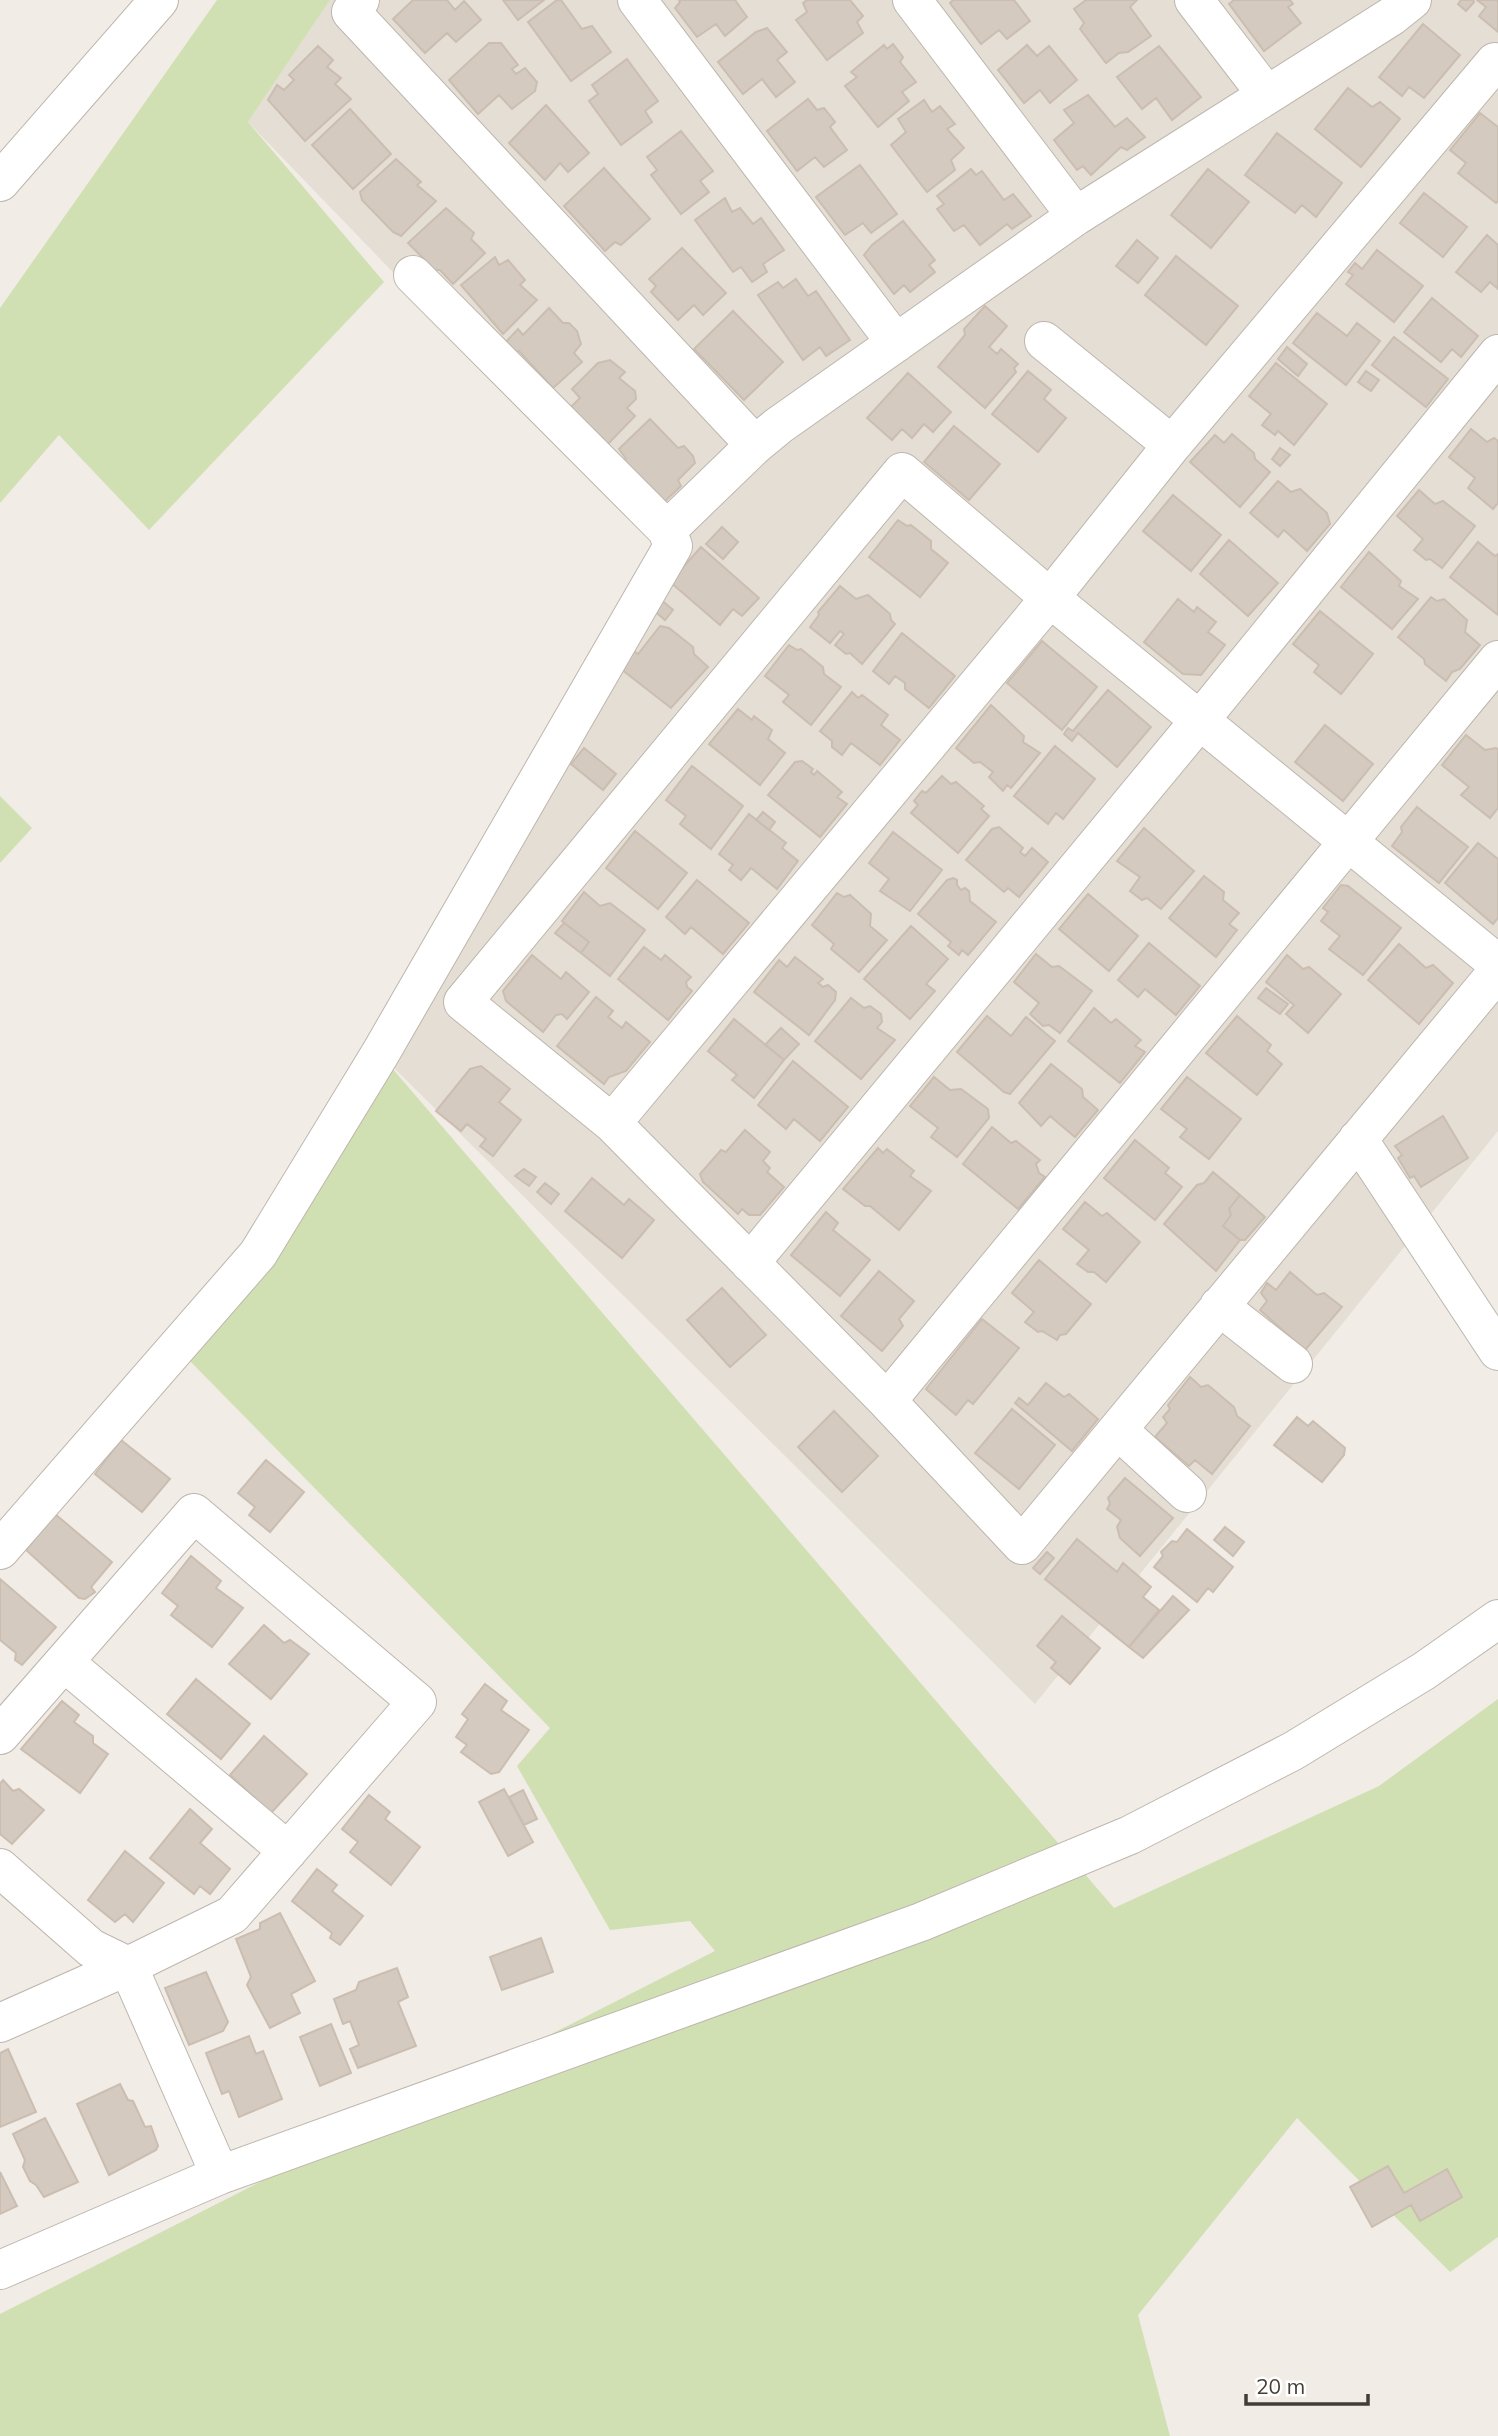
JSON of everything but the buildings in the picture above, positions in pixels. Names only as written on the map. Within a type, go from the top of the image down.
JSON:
[{"type":"street","points":[[0,182],[112,36],[159,0]]},
{"type":"street","points":[[360,0],[351,12],[755,445]]},
{"type":"street","points":[[637,0],[896,343]]},
{"type":"street","points":[[912,0],[1076,216]]},
{"type":"street","points":[[1194,0],[1266,94]]},
{"type":"street","points":[[667,530],[755,445],[896,343],[1076,216],[1392,16],[1412,0]]},
{"type":"street","points":[[611,1124],[1050,598],[1172,445],[1495,62],[1498,64]]},
{"type":"street","points":[[0,1550],[258,1254],[380,1054],[673,546],[667,530],[413,275]]},
{"type":"street","points":[[1044,341],[1172,445]]},
{"type":"street","points":[[750,1263],[1200,720],[1498,354]]},
{"type":"street","points":[[1498,964],[1050,598],[902,472],[463,1002],[611,1124],[887,1401],[1023,1545],[1498,971]]},
{"type":"street","points":[[887,1401],[1498,660]]},
{"type":"street","points":[[1358,1139],[1498,1351]]},
{"type":"street","points":[[1219,1306],[1293,1364]]},
{"type":"street","points":[[1118,1430],[1187,1493]]},
{"type":"street","points":[[0,1735],[194,1513],[417,1702],[232,1915],[128,1966],[0,2023]]},
{"type":"street","points":[[0,2270],[220,2175],[921,1922],[1130,1835],[1293,1751],[1424,1671],[1498,1619]]},
{"type":"street","points":[[64,1662],[288,1851]]},
{"type":"street","points":[[0,1868],[92,1948],[128,1966],[220,2175]]},
{"type":"shaded area","points":[[330,0],[1498,0],[1498,1131],[1035,1704],[380,1054],[659,548],[248,122]]},
{"type":"green space","points":[[217,0],[330,0],[248,122],[384,282],[149,530],[59,435],[0,503],[0,308]]},
{"type":"green space","points":[[0,796],[32,828],[0,863]]},
{"type":"green space","points":[[385,1060],[1114,1908],[1379,1786],[1498,1699],[1498,2237],[1450,2272],[1297,2118],[1138,2315],[1170,2436],[0,2436],[0,2314],[715,1951],[690,1921],[610,1930],[517,1766],[550,1728],[186,1357],[232,1313]]}]
